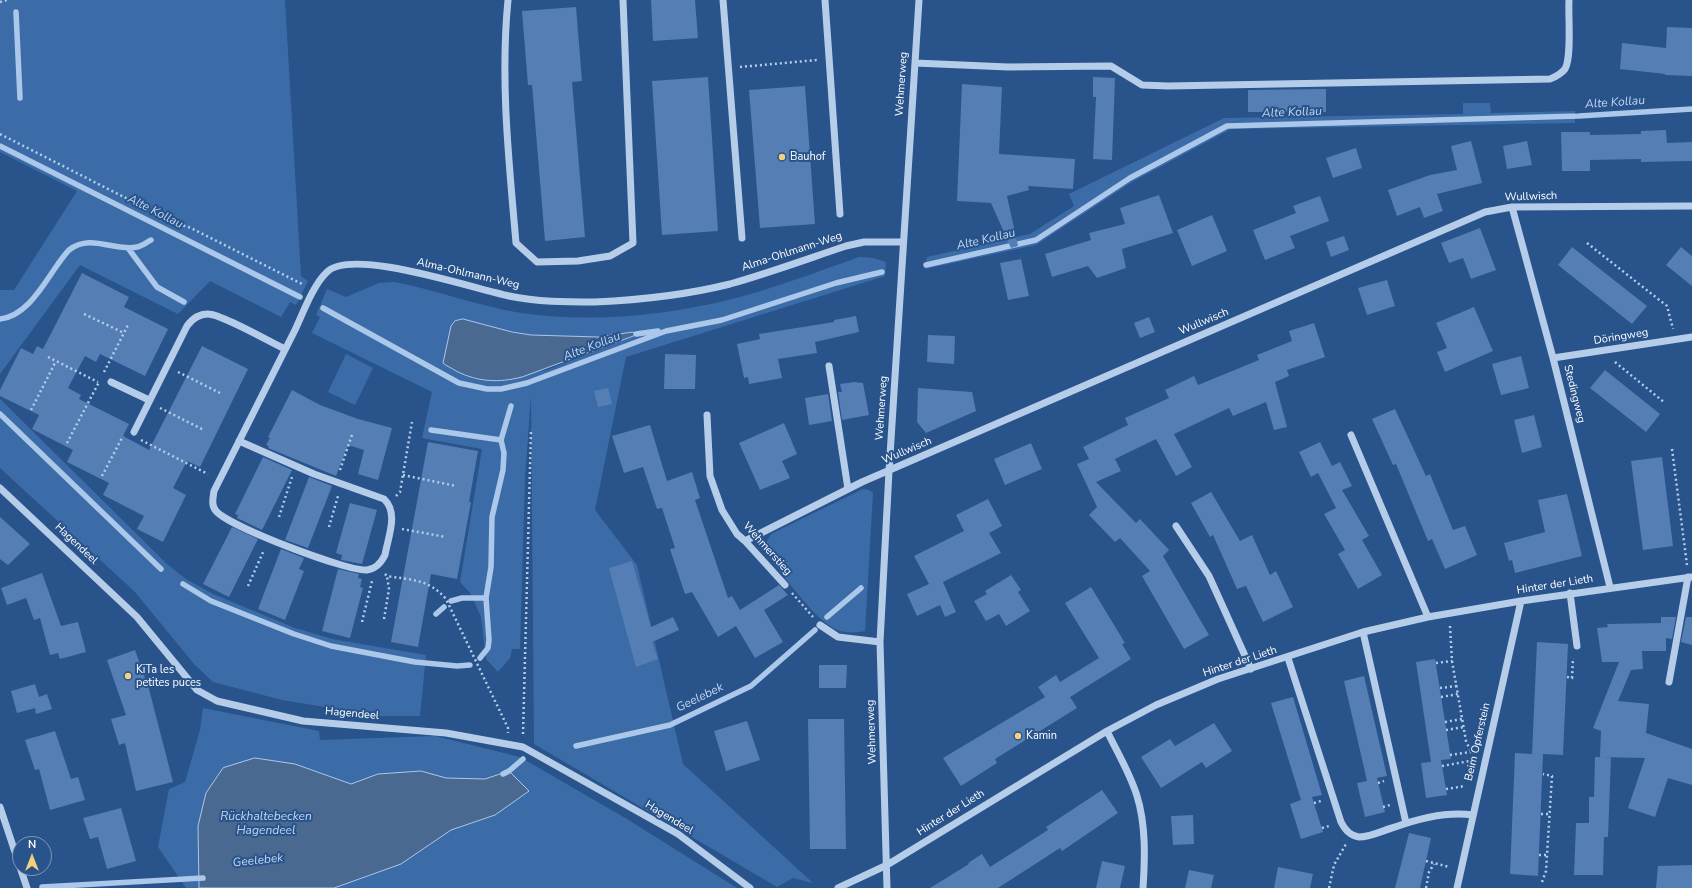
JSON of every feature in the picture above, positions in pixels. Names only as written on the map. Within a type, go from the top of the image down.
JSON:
[{"type":"street","points":[[508,0],[505,30],[506,133],[516,243],[536,262],[578,261],[610,256],[633,244],[623,0]]},
{"type":"street","points":[[723,0],[742,238]]},
{"type":"street","points":[[825,0],[840,214]]},
{"type":"street","name":"Wehmerweg","points":[[887,865],[880,642],[889,471],[919,0]]},
{"type":"street","points":[[915,63],[1008,67],[1112,66],[1142,85],[1168,86],[1550,79],[1559,75],[1565,69],[1568,60],[1569,0]]},
{"type":"street","name":"Wullwisch","points":[[745,541],[848,489],[1485,212],[1512,207],[1692,206]]},
{"type":"street","name":"Stedingweg","points":[[1512,207],[1553,358],[1610,587]]},
{"type":"street","name":"Alma-Ohlmann-Weg","points":[[376,567],[359,569],[311,555],[268,538],[222,517],[215,510],[212,501],[220,480],[302,315],[319,283],[327,272],[337,265],[367,264],[407,271],[510,297],[563,303],[628,301],[690,293],[729,284],[846,246],[870,242],[903,242]]},
{"type":"street","points":[[134,432],[192,320],[199,315],[214,315],[285,349]]},
{"type":"street","name":"Döringweg","points":[[1553,358],[1692,337]]},
{"type":"street","points":[[829,366],[848,489]]},
{"type":"street","points":[[111,382],[149,402]]},
{"type":"street","name":"Wehmerstieg","points":[[707,415],[710,476],[722,510],[737,534],[785,586]]},
{"type":"street","points":[[1351,435],[1428,617]]},
{"type":"street","points":[[239,441],[296,467],[384,499],[389,503],[392,514],[385,555],[376,567]]},
{"type":"street","name":"Hagendeel","points":[[0,488],[137,617],[197,690],[217,701],[303,721],[446,733],[523,748],[678,834],[750,888]]},
{"type":"street","points":[[1176,526],[1209,576],[1251,669]]},
{"type":"street","points":[[1669,682],[1690,577]]},
{"type":"street","name":"Hinter der Lieth","points":[[838,888],[887,865],[1107,731],[1156,705],[1218,679],[1288,658],[1363,632],[1428,617],[1570,593],[1690,577]]},
{"type":"street","points":[[1570,593],[1577,646]]},
{"type":"street","name":"Beim Opferstein","points":[[1457,888],[1521,601]]},
{"type":"street","points":[[820,625],[838,637],[880,642]]},
{"type":"street","points":[[1363,632],[1406,823]]},
{"type":"street","points":[[1288,658],[1341,822],[1346,831],[1352,835],[1366,836],[1406,823],[1449,814],[1473,815]]},
{"type":"street","points":[[1107,731],[1137,795],[1142,819],[1144,845],[1143,888]]},
{"type":"street","points":[[0,807],[26,888]]},
{"type":"street","points":[[887,865],[887,888]]},
{"type":"path","points":[[0,2],[7,0]]},
{"type":"path","points":[[728,68],[829,60]]},
{"type":"path","points":[[0,134],[173,222],[191,228],[305,286]]},
{"type":"path","points":[[1587,243],[1667,306],[1676,339]]},
{"type":"path","points":[[84,314],[124,333]]},
{"type":"path","points":[[1602,351],[1664,403]]},
{"type":"path","points":[[48,357],[108,387],[111,382]]},
{"type":"path","points":[[31,410],[56,361]]},
{"type":"path","points":[[167,366],[220,393]]},
{"type":"path","points":[[149,402],[204,430]]},
{"type":"path","points":[[389,503],[400,492],[412,422]]},
{"type":"path","points":[[523,748],[531,429]]},
{"type":"path","points":[[102,476],[125,432]]},
{"type":"path","points":[[329,527],[353,432]]},
{"type":"path","points":[[138,439],[220,480]]},
{"type":"path","points":[[1672,449],[1690,577]]},
{"type":"path","points":[[279,517],[296,467]]},
{"type":"path","points":[[403,475],[456,486]]},
{"type":"path","points":[[390,526],[446,537]]},
{"type":"path","points":[[248,586],[268,538]]},
{"type":"path","points":[[362,622],[376,567],[387,576],[428,583],[438,590],[446,599],[508,728],[508,745]]},
{"type":"path","points":[[384,619],[389,588],[387,576]]},
{"type":"path","name":"Wehmerstieg","points":[[785,586],[820,625]]},
{"type":"path","points":[[1449,614],[1452,661],[1466,740],[1471,752]]},
{"type":"path","points":[[1567,678],[1572,678],[1573,656],[1577,646]]},
{"type":"path","points":[[1436,663],[1452,661]]},
{"type":"path","points":[[1440,688],[1457,686]]},
{"type":"path","points":[[1441,697],[1458,694]]},
{"type":"path","points":[[1445,722],[1462,719]]},
{"type":"path","points":[[1446,730],[1464,727]]},
{"type":"path","points":[[1450,755],[1471,752],[1487,756]]},
{"type":"path","points":[[1442,766],[1470,761]]},
{"type":"path","points":[[1542,774],[1552,776],[1548,855],[1546,871],[1542,882]]},
{"type":"path","points":[[1446,789],[1465,786]]},
{"type":"path","points":[[1541,814],[1550,814]]},
{"type":"path","points":[[1329,888],[1334,865],[1352,835]]},
{"type":"path","points":[[1539,854],[1548,855]]},
{"type":"path","points":[[1426,862],[1461,870]]},
{"type":"path","points":[[1426,888],[1429,872],[1434,864]]},
{"type":"shaded area","points":[[0,0],[285,0],[301,276],[308,281],[296,305],[290,302],[281,317],[210,281],[178,314],[80,265],[0,374],[0,290],[14,290],[77,191],[0,152]]},
{"type":"shaded area","points":[[1463,103],[1490,103],[1491,113],[1575,111],[1575,123],[1231,129],[1132,182],[1036,245],[925,269],[927,257],[1030,234],[1074,206],[1069,194],[1224,118],[1463,114]]},
{"type":"shaded area","points":[[859,257],[873,258],[886,262],[885,276],[626,357],[595,510],[637,565],[683,764],[813,883],[793,878],[777,887],[534,744],[531,395],[525,479],[520,649],[512,649],[510,658],[498,672],[486,659],[481,617],[471,594],[460,582],[482,449],[422,438],[432,392],[312,333],[320,317],[316,315],[327,289],[346,297],[379,283],[394,282],[521,313],[574,317],[627,316],[680,310],[748,295]],"holes":[[[455,321],[531,335],[598,337],[633,332],[636,335],[547,370],[475,379],[443,363],[451,326]]]},
{"type":"shaded area","points":[[346,354],[373,368],[355,405],[328,392]]},
{"type":"shaded area","points":[[0,399],[167,564],[186,579],[213,594],[295,628],[332,639],[426,655],[420,716],[380,716],[282,700],[213,682],[194,664],[135,592],[0,468]]},
{"type":"shaded area","points":[[863,489],[869,490],[873,493],[865,631],[843,632],[828,625],[809,607],[767,555],[766,543],[771,534]]},
{"type":"shaded area","points":[[203,708],[319,731],[320,740],[435,736],[520,757],[627,819],[737,888],[334,888],[401,864],[451,830],[495,815],[529,791],[509,771],[485,779],[446,778],[421,771],[378,774],[351,784],[295,764],[198,826],[199,888],[186,888],[158,847],[169,789],[185,782],[200,730]]},
{"type":"water","points":[[463,319],[512,332],[531,335],[598,337],[633,332],[636,335],[522,377],[496,381],[464,375],[443,363],[451,326],[455,321]]},
{"type":"water","name":"Rückhaltebecken Hagendeel","points":[[255,758],[295,764],[351,784],[378,774],[421,771],[446,778],[485,779],[509,771],[529,791],[495,815],[451,830],[401,864],[334,888],[199,888],[198,826],[206,793],[223,768]]},
{"type":"building","points":[[651,0],[695,0],[698,38],[653,41]]},
{"type":"building","points":[[576,7],[582,81],[572,82],[585,237],[545,241],[532,85],[528,85],[522,11]]},
{"type":"building","points":[[1667,27],[1692,28],[1692,76],[1665,75],[1620,69],[1622,43],[1666,48]]},
{"type":"building","points":[[708,77],[718,231],[662,235],[652,81]]},
{"type":"building","points":[[1093,77],[1115,78],[1112,160],[1093,159],[1096,97],[1093,97]]},
{"type":"building","points":[[962,84],[1002,87],[999,154],[1075,159],[1073,189],[1028,186],[1029,190],[1007,196],[1018,246],[1011,248],[991,203],[957,201]]},
{"type":"building","name":"Bauhof","points":[[805,86],[815,224],[760,228],[749,90]]},
{"type":"building","points":[[1326,89],[1326,112],[1248,112],[1248,90]]},
{"type":"building","points":[[1666,130],[1667,143],[1692,142],[1692,161],[1641,162],[1641,159],[1590,160],[1590,171],[1562,171],[1561,132],[1590,132],[1590,135],[1641,134],[1641,131]]},
{"type":"building","points":[[1471,141],[1482,183],[1437,194],[1443,211],[1424,218],[1420,207],[1397,216],[1388,190],[1430,175],[1457,170],[1451,146]]},
{"type":"building","points":[[1527,141],[1532,165],[1507,169],[1503,146]]},
{"type":"building","points":[[1356,148],[1362,168],[1333,178],[1326,158]]},
{"type":"building","points":[[1159,195],[1173,233],[1122,249],[1126,268],[1097,278],[1088,266],[1052,277],[1045,254],[1091,240],[1089,233],[1125,224],[1120,208]]},
{"type":"building","points":[[1320,196],[1329,221],[1290,236],[1295,248],[1265,260],[1253,230],[1296,213],[1293,206]]},
{"type":"building","points":[[1212,215],[1227,251],[1192,266],[1177,230]]},
{"type":"building","points":[[1480,228],[1496,270],[1471,279],[1463,258],[1449,263],[1441,243]]},
{"type":"building","points":[[1344,236],[1349,250],[1331,257],[1326,242]]},
{"type":"building","points":[[1572,247],[1647,306],[1632,324],[1558,265]]},
{"type":"building","points":[[1681,247],[1692,256],[1692,286],[1666,265]]},
{"type":"building","points":[[1021,259],[1029,296],[1008,300],[1000,263]]},
{"type":"building","points":[[82,273],[129,297],[124,307],[168,329],[145,376],[100,354],[96,362],[85,356],[68,388],[81,395],[79,399],[129,424],[123,436],[149,450],[202,346],[248,369],[200,467],[187,461],[173,488],[186,495],[163,542],[137,529],[144,516],[103,495],[109,483],[67,462],[73,450],[32,429],[39,415],[0,396],[0,390],[21,348],[33,354],[37,346],[43,349]]},
{"type":"building","points":[[1387,280],[1395,306],[1367,315],[1358,288]]},
{"type":"building","points":[[1474,307],[1493,351],[1445,372],[1437,352],[1447,348],[1436,323]]},
{"type":"building","points":[[856,316],[859,332],[815,342],[817,353],[778,359],[782,378],[749,384],[748,377],[744,378],[737,344],[760,339],[759,334],[834,322],[834,320]]},
{"type":"building","points":[[1149,317],[1155,332],[1140,338],[1134,323]]},
{"type":"building","points":[[1314,323],[1325,357],[1287,370],[1289,376],[1275,382],[1287,427],[1274,430],[1266,402],[1233,416],[1229,408],[1174,434],[1192,467],[1176,476],[1156,439],[1115,459],[1121,471],[1096,482],[1136,523],[1140,519],[1169,550],[1163,556],[1209,635],[1184,649],[1142,576],[1150,571],[1120,538],[1115,542],[1089,515],[1097,507],[1077,464],[1089,459],[1083,447],[1128,425],[1125,418],[1169,398],[1165,390],[1194,376],[1198,385],[1259,360],[1257,355],[1292,341],[1289,331]]},
{"type":"building","points":[[928,335],[955,336],[954,364],[927,362]]},
{"type":"building","points":[[665,354],[696,355],[695,389],[664,389]]},
{"type":"building","points":[[1521,356],[1529,388],[1501,395],[1492,364]]},
{"type":"building","points":[[1605,370],[1660,414],[1646,432],[1590,388]]},
{"type":"building","points":[[854,382],[863,383],[869,415],[842,420],[838,392],[842,392],[840,384]]},
{"type":"building","points":[[608,388],[612,404],[598,407],[594,391]]},
{"type":"building","points":[[918,388],[972,392],[976,411],[926,433],[917,422]]},
{"type":"building","points":[[292,390],[320,405],[358,419],[392,428],[378,480],[358,474],[364,450],[348,445],[336,476],[268,448],[269,446],[266,445],[270,438],[268,437]]},
{"type":"building","points":[[828,394],[832,421],[809,425],[805,398]]},
{"type":"building","points":[[1395,409],[1426,476],[1430,474],[1453,530],[1465,526],[1477,555],[1445,569],[1432,539],[1428,541],[1396,464],[1393,465],[1372,419]]},
{"type":"building","points":[[1534,415],[1542,447],[1522,453],[1514,420]]},
{"type":"building","points":[[784,423],[797,454],[782,461],[790,478],[760,490],[739,443]]},
{"type":"building","points":[[650,425],[667,481],[692,472],[700,498],[695,500],[728,598],[732,596],[740,610],[779,585],[788,595],[764,610],[783,642],[755,658],[736,626],[718,637],[692,592],[685,594],[670,549],[675,548],[662,508],[657,509],[643,467],[624,473],[612,436]]},
{"type":"building","points":[[428,442],[478,451],[469,502],[471,502],[457,579],[431,574],[418,647],[391,642]]},
{"type":"building","points":[[1320,442],[1332,466],[1340,462],[1352,486],[1342,490],[1369,536],[1362,540],[1382,575],[1358,589],[1338,554],[1345,550],[1324,514],[1336,508],[1318,473],[1311,477],[1299,452]]},
{"type":"building","points":[[1031,443],[1042,469],[1005,485],[994,459]]},
{"type":"building","points":[[263,457],[292,470],[262,530],[237,518],[238,515],[235,514]]},
{"type":"building","points":[[1662,457],[1673,546],[1643,550],[1631,461]]},
{"type":"building","points":[[309,477],[332,486],[308,548],[285,540]]},
{"type":"building","points":[[1211,492],[1240,541],[1252,535],[1270,575],[1276,571],[1293,607],[1263,622],[1246,586],[1237,589],[1213,535],[1210,537],[1191,503]]},
{"type":"building","points":[[1567,494],[1582,556],[1515,573],[1512,560],[1509,561],[1504,543],[1545,532],[1538,500]]},
{"type":"building","points":[[988,499],[1002,526],[989,533],[1001,553],[943,582],[956,612],[945,617],[940,605],[917,616],[907,594],[929,584],[914,556],[964,531],[956,515]]},
{"type":"building","points":[[350,503],[377,510],[362,564],[341,560],[342,555],[336,553]]},
{"type":"building","points":[[0,517],[30,544],[8,565],[0,559]]},
{"type":"building","points":[[232,527],[258,539],[229,597],[203,584]]},
{"type":"building","points":[[281,549],[304,558],[299,569],[304,571],[285,620],[258,609]]},
{"type":"building","points":[[632,561],[651,627],[673,617],[679,630],[652,642],[658,659],[636,667],[609,568]]},
{"type":"building","points":[[338,569],[359,574],[358,578],[362,579],[360,587],[363,588],[350,638],[322,631]]},
{"type":"building","points":[[42,573],[61,626],[78,622],[86,652],[60,659],[58,653],[50,655],[40,618],[34,620],[26,598],[7,605],[1,588]]},
{"type":"building","points":[[1011,575],[1021,590],[1018,592],[1030,611],[1006,626],[999,614],[986,621],[974,601],[987,594],[985,591]]},
{"type":"building","points":[[1091,587],[1125,643],[1122,644],[1131,659],[1070,697],[1077,708],[995,759],[997,763],[961,786],[943,758],[1045,697],[1038,687],[1056,675],[1060,682],[1099,658],[1065,603]]},
{"type":"building","points":[[1661,617],[1676,617],[1672,639],[1666,638],[1666,651],[1642,651],[1643,669],[1631,670],[1618,701],[1649,704],[1646,733],[1692,749],[1692,785],[1668,778],[1655,817],[1628,808],[1645,758],[1611,757],[1608,837],[1604,837],[1603,875],[1574,875],[1576,823],[1589,823],[1589,797],[1594,797],[1595,757],[1600,757],[1601,731],[1593,728],[1619,662],[1602,662],[1597,628],[1608,627],[1607,624],[1661,623]]},
{"type":"building","points":[[1686,617],[1692,617],[1692,645],[1681,642]]},
{"type":"building","points":[[1537,642],[1568,644],[1563,755],[1543,754],[1538,876],[1510,874],[1515,753],[1532,754]]},
{"type":"building","points":[[135,650],[149,689],[173,782],[136,791],[125,743],[119,745],[111,719],[126,715],[107,660]]},
{"type":"building","points":[[1435,659],[1451,759],[1441,760],[1447,795],[1426,798],[1421,763],[1431,762],[1416,662]]},
{"type":"building","points":[[819,665],[847,665],[846,688],[819,688]]},
{"type":"building","points":[[1364,676],[1387,776],[1377,778],[1385,812],[1365,817],[1357,783],[1367,781],[1344,681]]},
{"type":"building","points":[[35,684],[39,697],[47,694],[52,709],[36,714],[35,708],[17,713],[11,691]]},
{"type":"building","points":[[1293,697],[1322,795],[1312,797],[1323,832],[1301,839],[1290,804],[1301,800],[1271,703]]},
{"type":"building","points":[[808,719],[844,719],[846,849],[810,849]]},
{"type":"building","points":[[747,721],[760,760],[726,771],[714,731]]},
{"type":"building","points":[[1214,723],[1232,751],[1206,768],[1202,762],[1161,788],[1141,757],[1170,739],[1175,746]]},
{"type":"building","points":[[55,731],[71,779],[78,777],[85,800],[50,810],[39,769],[35,770],[25,740]]},
{"type":"building","points":[[1102,790],[1118,813],[1062,851],[1060,848],[998,888],[930,888],[969,864],[968,863],[982,854],[990,867],[1048,830],[1046,827]]},
{"type":"building","points":[[121,808],[136,861],[107,869],[98,837],[90,839],[83,818]]},
{"type":"building","points":[[1193,815],[1194,844],[1173,845],[1171,816]]},
{"type":"building","points":[[1409,833],[1431,838],[1420,888],[1395,888]]},
{"type":"building","points":[[1102,861],[1125,866],[1120,888],[1096,888]]},
{"type":"building","points":[[1692,865],[1692,888],[1656,888],[1658,866]]},
{"type":"building","points":[[1278,867],[1313,874],[1310,888],[1274,888]]},
{"type":"building","points":[[1189,870],[1214,875],[1211,888],[1185,888]]},
{"type":"waterway","points":[[16,12],[20,98]]},
{"type":"waterway","name":"Alte Kollau","points":[[926,265],[1036,240],[1130,178],[1227,126],[1579,116],[1692,109]]},
{"type":"waterway","name":"Alte Kollau","points":[[0,146],[300,297]]},
{"type":"waterway","points":[[0,319],[10,317],[26,306],[34,298],[66,253],[77,245],[94,243],[128,248],[143,245],[151,240]]},
{"type":"waterway","points":[[128,248],[157,287],[184,302]]},
{"type":"waterway","name":"Alte Kollau","points":[[323,308],[459,383],[487,389],[501,389],[527,383],[666,331],[722,320],[836,283],[882,272]]},
{"type":"waterway","points":[[636,334],[658,331]]},
{"type":"waterway","points":[[480,658],[488,648],[489,640],[486,598],[491,567],[492,517],[503,470],[504,453],[501,440],[511,406]]},
{"type":"waterway","points":[[0,414],[161,569]]},
{"type":"waterway","points":[[431,430],[501,440]]},
{"type":"waterway","points":[[183,584],[211,601],[294,634],[331,646],[415,662],[457,666],[470,665]]},
{"type":"waterway","name":"Geelebek","points":[[827,617],[861,588]]},
{"type":"waterway","points":[[451,601],[462,598],[486,598]]},
{"type":"waterway","points":[[436,614],[444,607]]},
{"type":"waterway","name":"Geelebek","points":[[576,746],[670,725],[751,686],[815,630]]},
{"type":"waterway","name":"Geelebek","points":[[503,774],[523,759]]},
{"type":"waterway","name":"Geelebek","points":[[42,887],[203,878]]},
{"type":"place","name":"Bauhof","points":[[782,157]]},
{"type":"place","name":"KiTa les petites puces","points":[[128,676]]},
{"type":"place","name":"Kamin","points":[[1018,736]]}]
